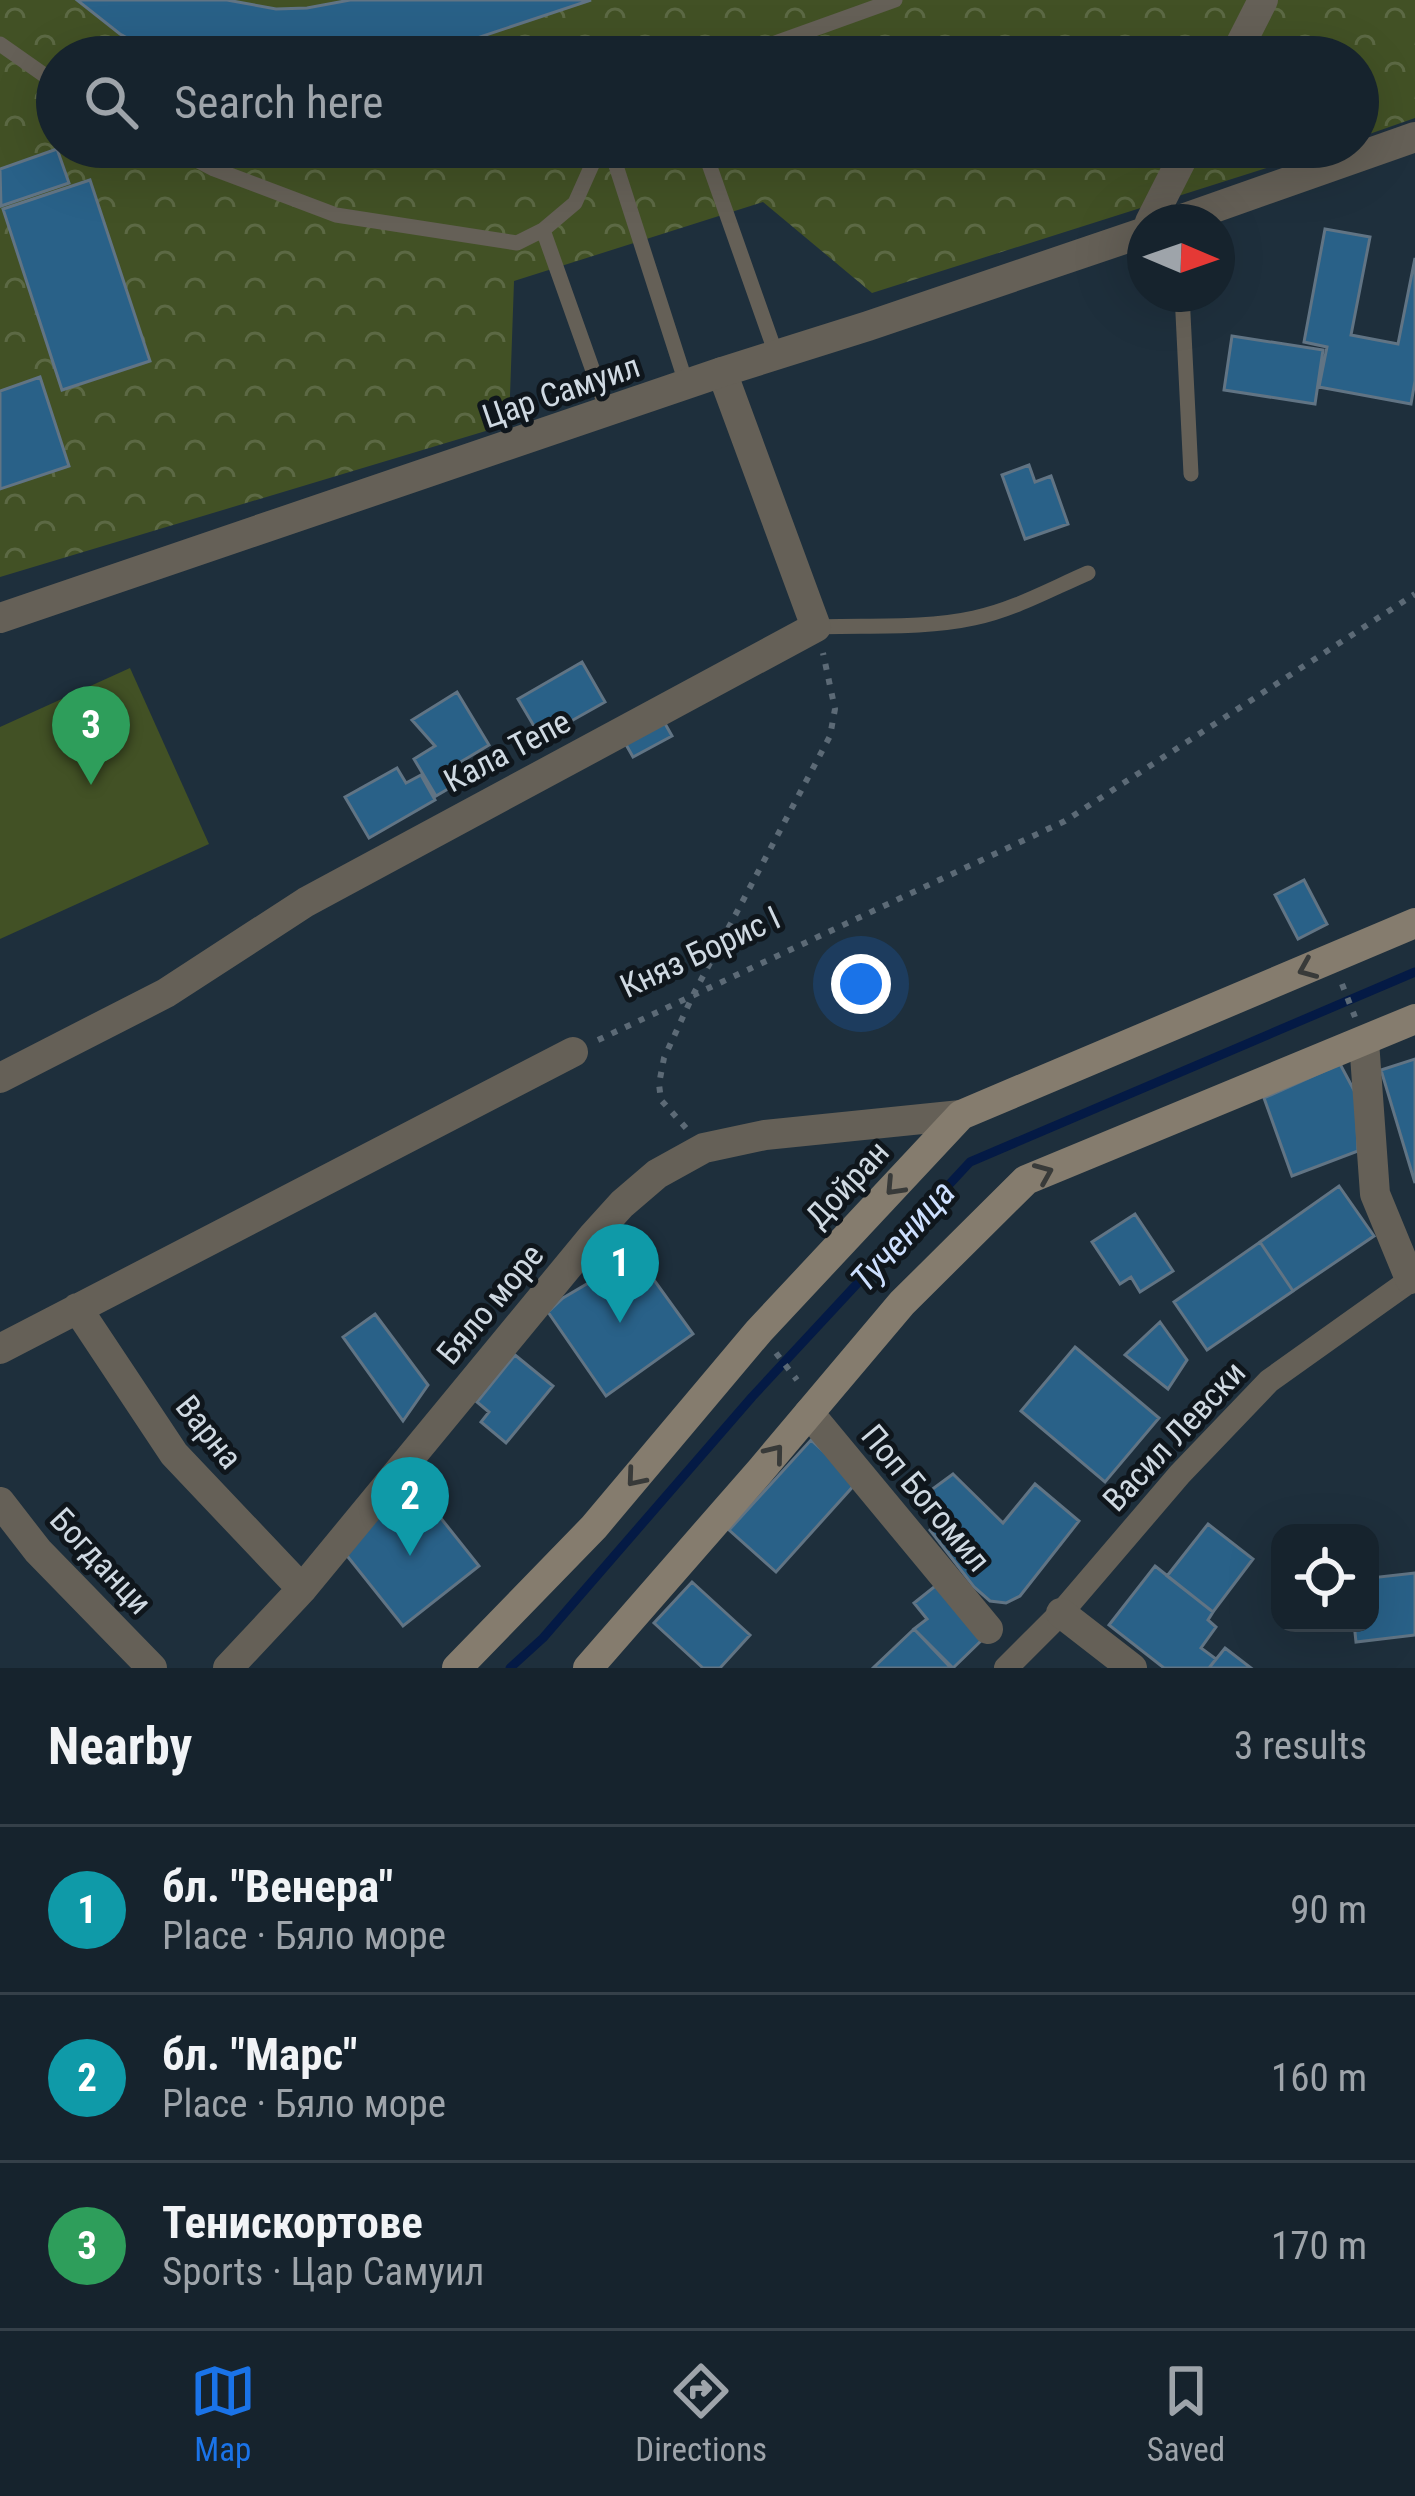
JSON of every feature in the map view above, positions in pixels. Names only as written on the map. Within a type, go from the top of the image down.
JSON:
[{"type":"main road","name":"Дойран","points":[[458,1668],[594,1527],[759,1331],[961,1115],[1415,923]]},
{"type":"main road","points":[[588,1668],[805,1400],[1026,1180],[1415,1019]]},
{"type":"street","points":[[1245,36],[1263,0]]},
{"type":"street","points":[[1379,150],[1415,137]]},
{"type":"street","points":[[1159,204],[1178,168]]},
{"type":"street","points":[[1227,204],[1328,168]]},
{"type":"street","name":"Цар Самуил","points":[[0,618],[1127,238]]},
{"type":"street","points":[[722,372],[816,627]]},
{"type":"street","name":"Кала Тепе","points":[[0,1078],[166,993],[306,902],[816,627]]},
{"type":"street","points":[[1364,1041],[1375,1194],[1412,1278]]},
{"type":"street","points":[[0,1349],[573,1052]]},
{"type":"street","name":"Бяло море","points":[[228,1668],[302,1589],[593,1236],[657,1174],[704,1148],[765,1135],[961,1115]]},
{"type":"street","name":"Васил Левски","points":[[1006,1668],[1269,1381],[1412,1278]]},
{"type":"street","name":"Варна","points":[[77,1308],[174,1454],[302,1589]]},
{"type":"street","name":"Поп Богомил","points":[[805,1400],[988,1629]]},
{"type":"street","name":"Богданци","points":[[0,1502],[38,1551],[152,1668]]},
{"type":"street","points":[[1060,1612],[1132,1668]]},
{"type":"lane","points":[[795,36],[895,0]]},
{"type":"lane","points":[[0,44],[36,69]]},
{"type":"lane","points":[[212,168],[336,215],[517,243],[543,230],[575,203],[591,168]]},
{"type":"lane","points":[[617,168],[687,386]]},
{"type":"lane","points":[[711,168],[776,354]]},
{"type":"lane","points":[[543,230],[608,412]]},
{"type":"lane","points":[[1183,312],[1191,474]]},
{"type":"lane","points":[[816,627],[973,619],[1088,573]]},
{"type":"path","name":"Княз Борис I","points":[[573,1052],[1065,820],[1415,594]]},
{"type":"path","points":[[661,1100],[664,1058],[693,995],[830,736],[835,710],[816,627]]},
{"type":"path","points":[[1332,959],[1364,1041]]},
{"type":"path","points":[[772,1349],[805,1400]]},
{"type":"green space","points":[[0,0],[1415,0],[1415,118],[1379,131],[1379,36],[36,36],[36,168],[1267,168],[1153,204],[1127,204],[1127,212],[872,293],[763,202],[514,281],[509,424],[0,577]]},
{"type":"green space","points":[[130,668],[209,844],[0,939],[0,727]]},
{"type":"building","points":[[77,0],[227,0],[276,9],[350,0],[591,0],[483,36],[120,34]]},
{"type":"building","points":[[36,156],[36,168],[64,168],[69,183],[1,206],[0,169]]},
{"type":"building","points":[[90,180],[150,361],[62,390],[3,209]]},
{"type":"building","points":[[1325,229],[1370,237],[1351,335],[1398,344],[1415,258],[1411,404],[1319,387],[1327,347],[1304,342]]},
{"type":"building","points":[[1232,336],[1323,350],[1315,404],[1224,390]]},
{"type":"building","points":[[40,377],[69,466],[0,489],[0,391]]},
{"type":"building","points":[[1029,465],[1035,482],[1051,476],[1068,524],[1025,539],[1002,475]]},
{"type":"building","points":[[582,662],[605,702],[541,738],[518,699]]},
{"type":"building","points":[[457,692],[489,745],[444,772],[453,786],[436,796],[414,759],[435,746],[412,720]]},
{"type":"building","points":[[663,720],[672,736],[633,757],[624,741]]},
{"type":"building","points":[[397,768],[406,783],[421,775],[435,800],[369,838],[345,797]]},
{"type":"building","points":[[1304,880],[1327,924],[1298,939],[1275,895]]},
{"type":"building","points":[[1415,1059],[1415,1183],[1381,1070]]},
{"type":"building","points":[[1340,1064],[1356,1094],[1358,1151],[1292,1176],[1264,1098]]},
{"type":"building","points":[[1339,1186],[1374,1236],[1293,1291],[1260,1242]]},
{"type":"building","points":[[1135,1214],[1173,1271],[1140,1292],[1131,1277],[1120,1284],[1092,1242]]},
{"type":"building","points":[[1260,1242],[1293,1291],[1207,1350],[1174,1302]]},
{"type":"building","points":[[636,1255],[693,1334],[606,1396],[548,1312]]},
{"type":"building","points":[[375,1314],[428,1385],[403,1421],[343,1337]]},
{"type":"building","points":[[1160,1322],[1187,1360],[1168,1389],[1125,1355]]},
{"type":"building","points":[[1075,1347],[1159,1418],[1105,1482],[1021,1411]]},
{"type":"building","points":[[515,1355],[553,1386],[506,1443],[481,1422],[489,1412],[477,1402]]},
{"type":"building","points":[[811,1440],[857,1482],[776,1572],[729,1530]]},
{"type":"building","points":[[953,1474],[1003,1523],[1035,1484],[1079,1521],[1020,1596],[1006,1603],[990,1601],[974,1587],[930,1530],[943,1516],[927,1493]]},
{"type":"building","points":[[416,1487],[479,1566],[403,1626],[340,1547]]},
{"type":"building","points":[[1208,1524],[1253,1559],[1213,1612],[1167,1576]]},
{"type":"building","points":[[1155,1566],[1213,1612],[1208,1620],[1216,1627],[1201,1648],[1216,1659],[1209,1668],[1164,1668],[1109,1625]]},
{"type":"building","points":[[1415,1573],[1415,1635],[1356,1642],[1355,1632],[1379,1632],[1379,1577]]},
{"type":"building","points":[[692,1582],[750,1635],[720,1668],[703,1668],[654,1623]]},
{"type":"building","points":[[939,1583],[984,1638],[953,1668],[914,1629],[927,1619],[914,1603]]},
{"type":"building","points":[[914,1629],[951,1668],[873,1668]]},
{"type":"building","points":[[1225,1648],[1251,1668],[1209,1668]]},
{"type":"waterway","name":"Тученица","points":[[510,1668],[543,1638],[752,1397],[970,1162],[1415,972]]},
{"type":"place","name":"Тенискортове","points":[[91,785]]},
{"type":"place","name":"бл. \"Венера\"","points":[[620,1323]]},
{"type":"place","name":"бл. \"Марс\"","points":[[410,1556]]}]
